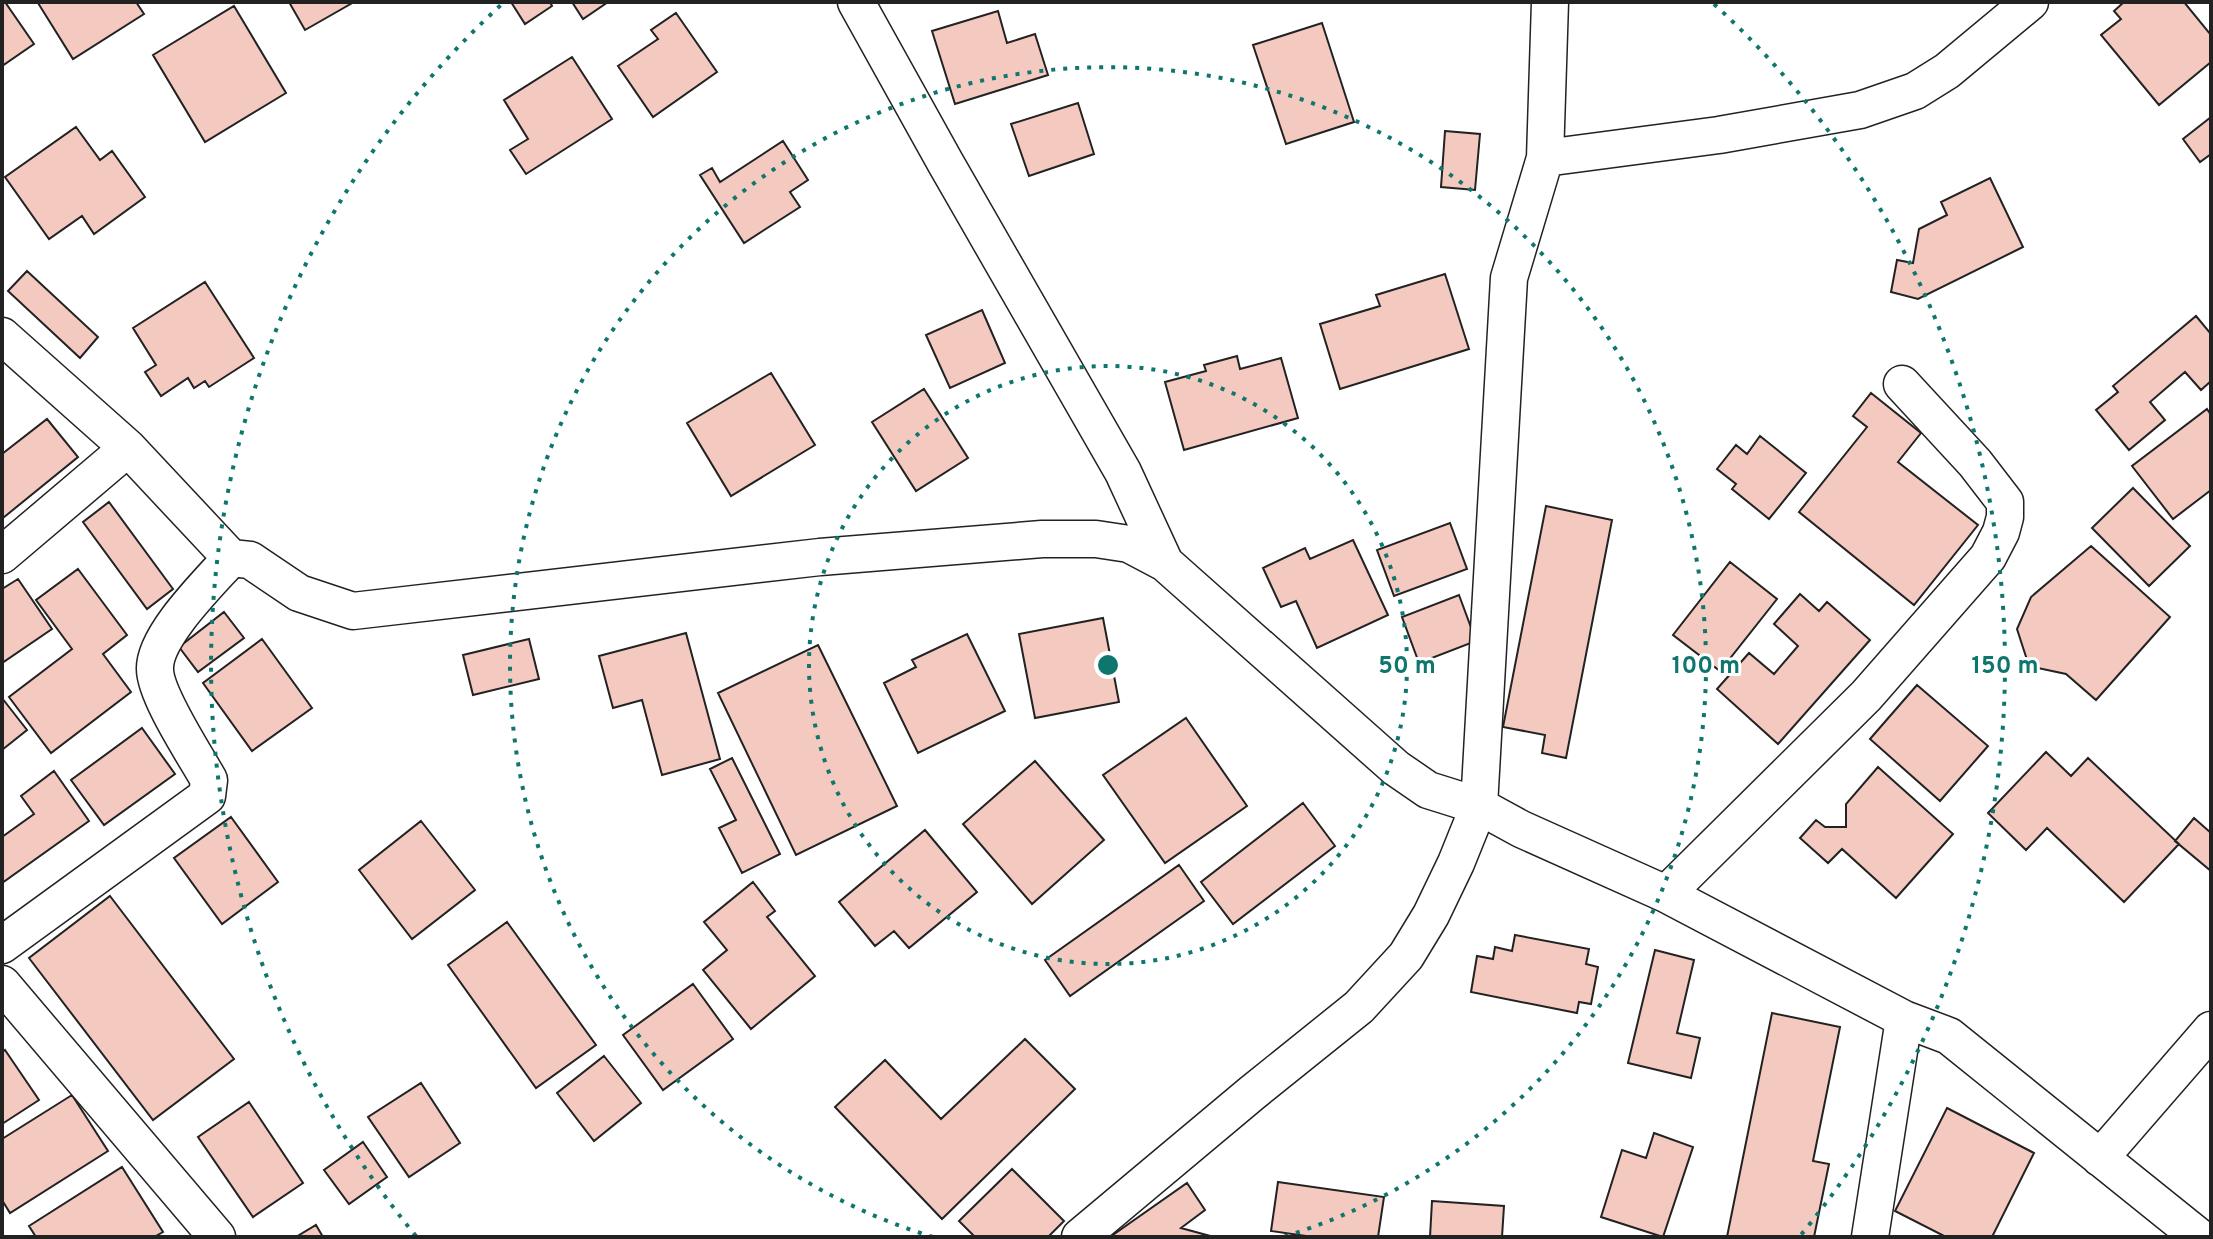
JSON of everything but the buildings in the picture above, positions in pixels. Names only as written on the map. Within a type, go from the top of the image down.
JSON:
[{"type":"street","points":[[856,2],[1123,472],[1165,563]]},
{"type":"street","points":[[1080,1237],[1359,1007],[1406,956],[1431,915],[1479,806],[1509,278],[1545,158],[1550,2]]},
{"type":"street","points":[[1545,158],[1719,135],[1860,110],[1915,91],[1947,71],[2030,2]]},
{"type":"street","points":[[2,336],[128,448],[231,558],[250,560],[299,593],[353,611],[820,557],[1042,539],[1096,539],[1129,544],[1165,563],[1396,768],[1428,790],[1479,806],[1521,829],[1666,894],[1904,1019],[1949,1036],[2199,1237]]},
{"type":"street","points":[[1666,894],[1866,696],[1988,557],[2001,532],[2005,502],[1902,384]]},
{"type":"street","points":[[2,555],[128,448]]},
{"type":"street","points":[[2,945],[207,796],[209,780],[159,691],[154,668],[161,644],[231,558]]},
{"type":"street","points":[[2,984],[217,1237]]},
{"type":"street","points":[[1870,1237],[1904,1019]]},
{"type":"street","points":[[2100,1158],[2211,1030]]}]
